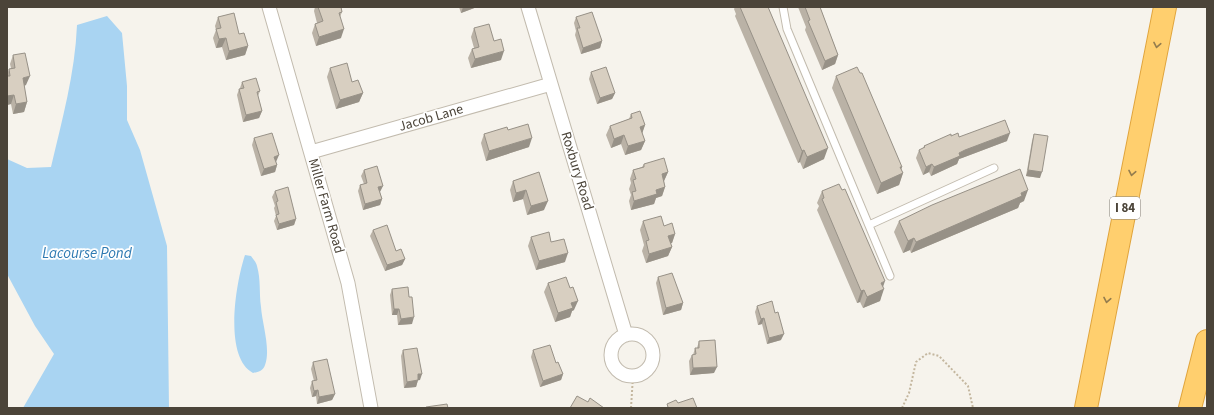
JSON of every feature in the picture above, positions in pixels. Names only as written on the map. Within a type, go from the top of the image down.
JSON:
[{"type":"highway","name":"I 84","points":[[1086,408],[1165,7]]},
{"type":"highway","points":[[1190,408],[1207,341]]},
{"type":"street","name":"Miller Farm Road","points":[[269,7],[348,283],[371,408]]},
{"type":"street","name":"Roxbury Road","points":[[528,7],[626,336]]},
{"type":"street","name":"Jacob Lane","points":[[311,152],[551,84]]},
{"type":"street","points":[[636,335],[643,338],[650,344],[652,360],[647,369],[639,375],[633,376],[619,372],[614,366],[611,358],[615,344],[626,336],[636,335]]},
{"type":"lane","points":[[783,7],[787,29],[890,276]]},
{"type":"lane","points":[[869,225],[994,168]]},
{"type":"path","points":[[902,408],[909,393],[916,362],[928,353],[939,356],[968,386],[973,408]]},
{"type":"path","points":[[631,408],[633,376]]},
{"type":"water","name":"Lacourse Pond","points":[[107,16],[122,33],[127,86],[127,120],[140,150],[167,246],[169,408],[23,408],[54,354],[35,326],[7,274],[7,159],[27,168],[51,167],[71,79],[77,25]]},
{"type":"water","points":[[245,255],[251,256],[257,266],[260,302],[267,344],[267,359],[264,367],[260,371],[253,373],[244,364],[238,352],[235,336],[234,318],[238,283]]},
{"type":"building","points":[[318,7],[341,7],[342,12],[339,13],[344,29],[319,37],[315,24],[323,21]]},
{"type":"building","points":[[740,7],[768,7],[828,148],[807,157],[804,150],[802,151]]},
{"type":"building","points":[[805,7],[820,7],[838,55],[825,61],[808,21],[810,20]]},
{"type":"building","points":[[592,12],[602,41],[583,48],[577,28],[580,28],[576,17]]},
{"type":"building","points":[[234,13],[239,34],[244,33],[248,46],[229,51],[226,38],[219,39],[216,29],[221,28],[218,17]]},
{"type":"building","points":[[489,24],[494,41],[501,39],[504,51],[475,59],[472,49],[479,47],[474,28]]},
{"type":"building","points":[[25,53],[30,76],[23,78],[27,102],[16,104],[14,95],[7,96],[7,76],[10,76],[9,69],[15,68],[13,55]]},
{"type":"building","points":[[347,63],[352,82],[358,80],[363,93],[340,100],[330,68]]},
{"type":"building","points":[[606,67],[615,93],[600,98],[591,72]]},
{"type":"building","points":[[857,67],[860,73],[862,73],[902,167],[900,167],[903,173],[881,183],[836,76]]},
{"type":"building","points":[[256,78],[260,91],[257,92],[262,111],[246,115],[239,89],[244,88],[242,82]]},
{"type":"building","points":[[640,111],[645,125],[640,127],[645,141],[628,146],[624,135],[614,139],[610,126],[632,118],[631,114]]},
{"type":"building","points":[[1005,120],[1010,133],[965,150],[959,153],[960,156],[934,167],[932,164],[926,167],[919,150],[925,147],[924,146],[951,134],[951,136],[958,133],[959,137]]},
{"type":"building","points":[[528,124],[532,138],[489,151],[484,134],[507,127],[508,130]]},
{"type":"building","points":[[272,133],[279,155],[274,157],[277,165],[264,169],[254,138]]},
{"type":"building","points":[[1034,134],[1048,136],[1042,172],[1028,170]]},
{"type":"building","points":[[664,158],[668,172],[662,174],[665,187],[656,190],[657,194],[634,201],[632,192],[636,191],[633,180],[636,179],[633,170],[644,167],[644,164]]},
{"type":"building","points":[[377,166],[383,186],[378,187],[382,199],[365,204],[360,185],[367,183],[364,170]]},
{"type":"building","points":[[1020,169],[1028,190],[1021,193],[1022,196],[916,242],[914,238],[908,241],[899,221],[932,205]]},
{"type":"building","points":[[539,172],[548,201],[531,206],[526,190],[516,193],[513,181]]},
{"type":"building","points":[[839,184],[842,190],[845,189],[885,281],[881,283],[884,289],[867,297],[864,290],[861,291],[822,199],[824,198],[822,191]]},
{"type":"building","points":[[288,187],[296,219],[279,224],[276,215],[279,214],[276,202],[278,201],[275,191]]},
{"type":"building","points":[[661,216],[664,226],[672,223],[675,234],[668,236],[672,247],[649,254],[646,241],[649,240],[643,221]]},
{"type":"building","points":[[387,225],[396,251],[401,249],[405,259],[387,265],[373,230]]},
{"type":"building","points":[[549,232],[551,242],[564,239],[568,253],[539,261],[531,237]]},
{"type":"building","points":[[672,273],[683,303],[666,308],[658,277]]},
{"type":"building","points":[[566,277],[570,288],[573,287],[578,301],[571,303],[573,308],[558,313],[548,283]]},
{"type":"building","points":[[408,287],[409,297],[412,297],[414,317],[401,319],[399,309],[394,309],[392,289]]},
{"type":"building","points":[[772,301],[775,313],[778,312],[784,334],[769,338],[764,318],[761,319],[757,306]]},
{"type":"building","points":[[715,340],[717,367],[693,368],[692,355],[696,354],[695,348],[699,348],[699,341]]},
{"type":"building","points":[[550,345],[556,363],[558,362],[563,374],[543,381],[533,350]]},
{"type":"building","points":[[417,348],[422,374],[418,374],[418,380],[407,382],[403,350]]},
{"type":"building","points":[[327,359],[335,394],[319,397],[318,390],[314,391],[312,381],[317,380],[313,362]]},
{"type":"building","points":[[577,396],[588,402],[590,398],[604,408],[570,408]]},
{"type":"building","points":[[693,398],[697,408],[665,408],[668,407],[667,404],[676,400],[678,403]]},
{"type":"building","points":[[447,404],[448,408],[426,407]]}]
